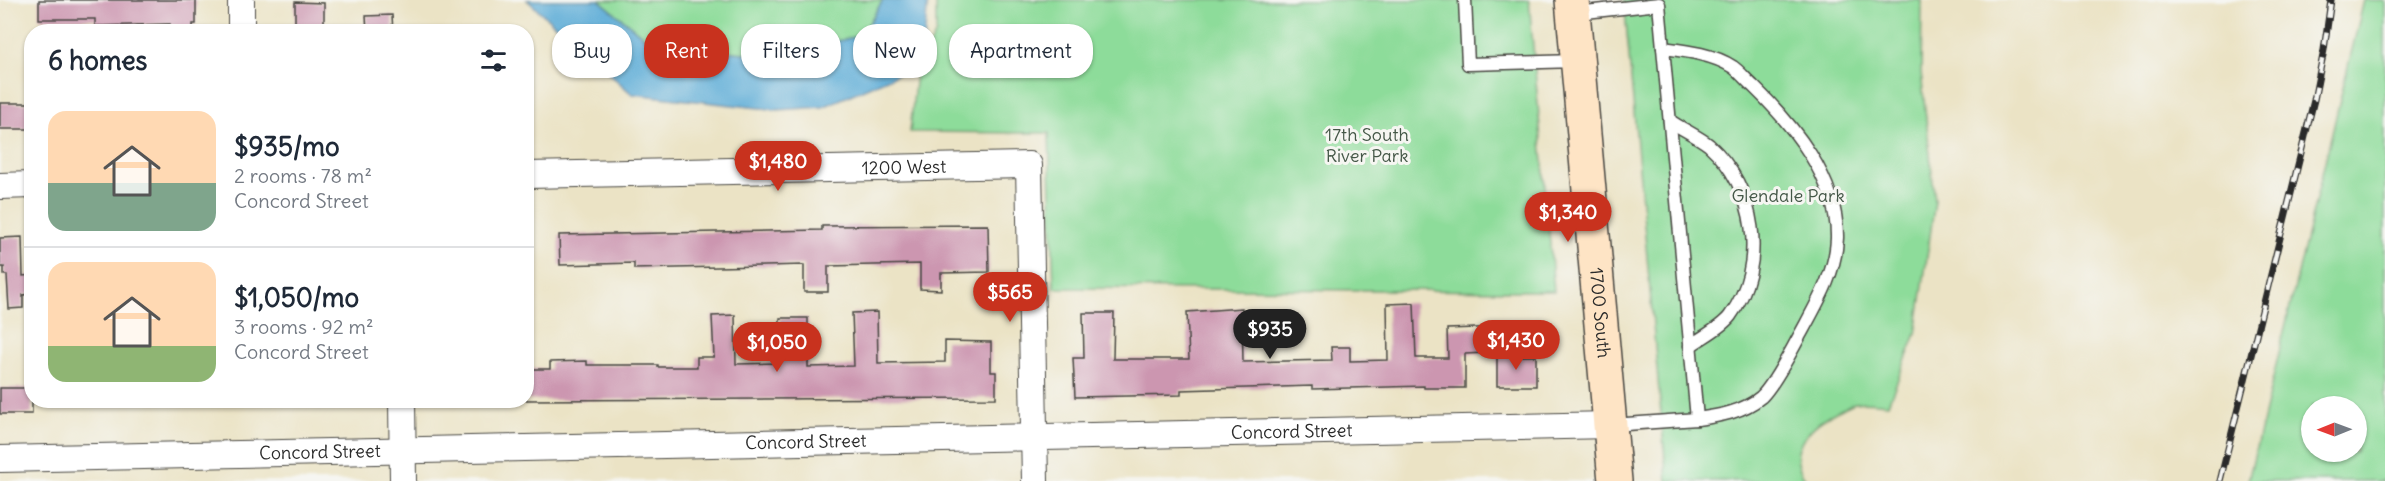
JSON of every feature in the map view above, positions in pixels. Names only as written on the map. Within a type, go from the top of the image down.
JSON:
[{"type":"street","points":[[240,0],[241,24]]},
{"type":"street","name":"1700 South","points":[[1573,7],[1615,481]]},
{"type":"street","name":"1200 West","points":[[534,175],[1029,165],[1034,437]]},
{"type":"street","points":[[0,186],[24,185]]},
{"type":"street","points":[[402,408],[403,481]]},
{"type":"street","name":"Concord Street","points":[[0,459],[1610,425]]},
{"type":"street","points":[[1034,437],[1035,481]]},
{"type":"lane","points":[[1465,0],[1468,64],[1577,61]]},
{"type":"lane","points":[[1573,7],[1659,4],[1697,419]]},
{"type":"lane","points":[[1610,425],[1697,419],[1727,414],[1761,397],[1786,360],[1820,299],[1833,267],[1837,238],[1834,209],[1823,177],[1803,142],[1766,99],[1732,67],[1697,53],[1663,48]]},
{"type":"lane","points":[[1670,121],[1709,146],[1734,175],[1751,218],[1754,249],[1745,293],[1729,318],[1690,346]]},
{"type":"green space","points":[[599,0],[883,0],[869,24],[853,24],[853,37],[841,40],[841,24],[741,24],[741,53],[729,52],[729,24],[644,24],[644,37],[632,27],[632,24],[628,24]]},
{"type":"green space","name":"17th South River Park","points":[[936,0],[1529,0],[1554,291],[1054,288],[1049,133],[910,132],[915,78],[937,78]]},
{"type":"green space","name":"Glendale Park","points":[[1624,0],[1922,0],[1921,72],[1935,201],[1916,334],[1888,404],[1863,402],[1852,404],[1821,421],[1804,438],[1799,448],[1798,458],[1800,469],[1807,481],[1667,481]]},
{"type":"green space","points":[[2364,0],[2385,0],[2385,481],[2248,481]]},
{"type":"water","points":[[527,0],[599,0],[628,24],[554,24]]},
{"type":"water","points":[[883,0],[928,0],[926,24],[869,24]]},
{"type":"water","points":[[632,27],[644,37],[644,78],[729,78],[729,52],[741,53],[741,78],[841,78],[841,40],[853,37],[853,78],[890,78],[823,107],[777,110],[632,94],[614,78],[632,78]]},
{"type":"building","points":[[39,0],[196,0],[196,24],[95,24],[95,19],[39,19]]},
{"type":"building","points":[[295,2],[324,3],[324,24],[295,24]]},
{"type":"building","points":[[392,15],[393,24],[366,24],[366,16]]},
{"type":"building","points":[[0,103],[24,103],[24,129],[0,129]]},
{"type":"building","points":[[988,225],[989,272],[941,273],[941,290],[920,289],[920,264],[828,266],[828,292],[804,292],[804,265],[634,269],[634,263],[560,265],[559,235],[822,230],[822,226]]},
{"type":"building","points":[[22,237],[23,308],[9,309],[7,275],[4,275],[4,267],[0,267],[0,238]]},
{"type":"building","points":[[1414,303],[1416,358],[1448,358],[1447,329],[1505,327],[1506,352],[1465,354],[1465,388],[1424,388],[1424,386],[1312,389],[1312,386],[1181,390],[1181,395],[1075,397],[1073,358],[1084,358],[1083,313],[1114,313],[1113,359],[1189,359],[1187,312],[1242,308],[1243,362],[1332,360],[1331,347],[1350,347],[1350,361],[1388,360],[1387,304]]},
{"type":"building","points":[[877,312],[878,363],[945,362],[945,341],[991,342],[991,372],[996,372],[996,398],[534,400],[534,369],[550,369],[550,362],[587,361],[587,365],[697,367],[697,357],[714,357],[712,316],[735,315],[736,364],[779,363],[780,318],[808,318],[808,367],[854,366],[852,313]]},
{"type":"building","points":[[1497,356],[1536,356],[1536,386],[1497,386]]},
{"type":"building","points":[[0,388],[24,388],[24,408],[32,408],[32,414],[0,414]]},
{"type":"railway","points":[[2220,481],[2314,100],[2331,0]]}]
